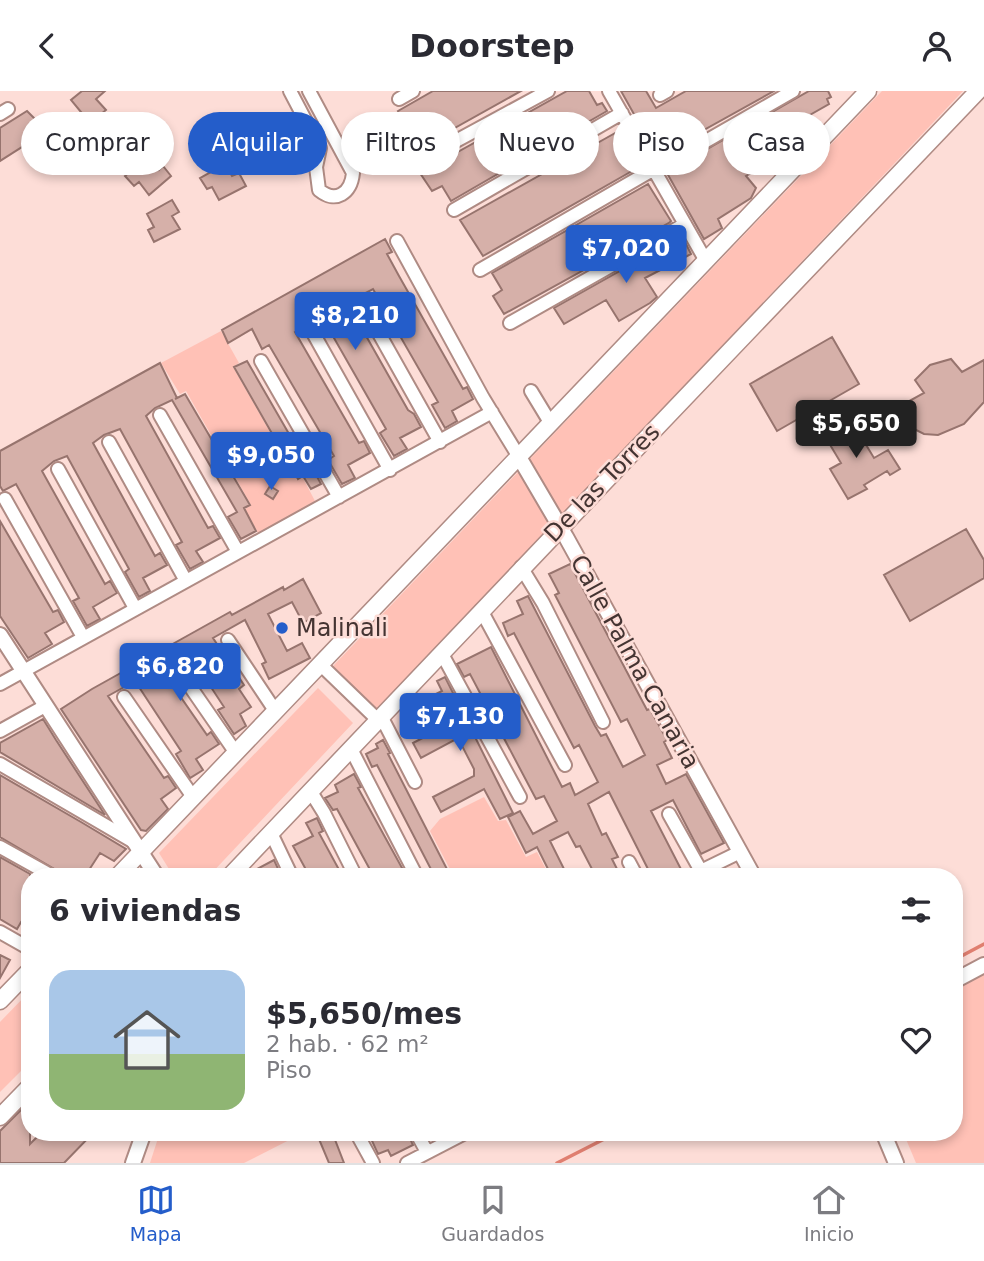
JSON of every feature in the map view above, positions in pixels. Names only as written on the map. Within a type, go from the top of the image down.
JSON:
[{"type":"main road","points":[[123,868],[137,847],[193,797],[276,712],[868,91]]},
{"type":"main road","name":"De las Torres","points":[[238,868],[381,719],[521,567],[978,91]]},
{"type":"main road","points":[[0,1001],[21,979]]},
{"type":"main road","points":[[0,1117],[21,1095]]},
{"type":"street","points":[[290,91],[320,148],[316,167],[319,190],[326,196],[335,197],[346,192],[352,185],[353,173],[309,91]]},
{"type":"street","points":[[399,99],[413,91]]},
{"type":"street","points":[[460,139],[548,91]]},
{"type":"street","points":[[609,91],[621,112]]},
{"type":"street","points":[[709,139],[793,91]]},
{"type":"street","points":[[454,210],[613,118]]},
{"type":"street","points":[[480,270],[644,175]]},
{"type":"street","points":[[657,175],[706,261]]},
{"type":"street","points":[[510,323],[685,224]]},
{"type":"street","name":"Calle Palma Canaria","points":[[397,241],[492,412],[560,527],[749,868]]},
{"type":"street","points":[[363,305],[440,442]]},
{"type":"street","points":[[313,331],[390,470]]},
{"type":"street","points":[[261,361],[339,497]]},
{"type":"street","points":[[531,391],[551,424]]},
{"type":"street","points":[[0,684],[492,412]]},
{"type":"street","points":[[160,415],[238,552]]},
{"type":"street","points":[[109,442],[186,581]]},
{"type":"street","points":[[58,469],[135,608]]},
{"type":"street","points":[[5,499],[83,637]]},
{"type":"street","points":[[521,567],[543,603],[603,722]]},
{"type":"street","points":[[481,610],[565,765]]},
{"type":"street","points":[[0,635],[151,868]]},
{"type":"street","points":[[228,640],[276,712]]},
{"type":"street","points":[[442,654],[520,797]]},
{"type":"street","points":[[321,665],[381,719],[415,782]]},
{"type":"street","points":[[178,669],[236,753]]},
{"type":"street","points":[[124,697],[193,797]]},
{"type":"street","points":[[0,731],[45,706]]},
{"type":"street","points":[[351,749],[412,868]]},
{"type":"street","points":[[0,764],[137,847]]},
{"type":"street","points":[[311,792],[352,868]]},
{"type":"street","points":[[669,814],[699,868]]},
{"type":"street","points":[[271,833],[288,868]]},
{"type":"street","points":[[0,847],[38,868]]},
{"type":"street","points":[[707,868],[740,852]]},
{"type":"street","points":[[629,862],[632,868]]},
{"type":"street","points":[[0,932],[21,944]]},
{"type":"street","points":[[963,976],[984,965]]},
{"type":"street","points":[[133,1163],[141,1141]]},
{"type":"street","points":[[361,1141],[373,1163]]},
{"type":"street","points":[[421,1141],[428,1152]]},
{"type":"street","points":[[407,1163],[449,1141]]},
{"type":"street","points":[[887,1141],[896,1163]]},
{"type":"shaded area","points":[[882,91],[963,91],[561,516],[527,462],[802,175],[830,175],[830,145]]},
{"type":"shaded area","points":[[221,331],[239,363],[233,367],[297,480],[303,478],[316,503],[258,533],[245,509],[251,505],[186,391],[180,394],[161,363]]},
{"type":"shaded area","points":[[520,470],[552,526],[376,712],[333,671],[334,665]]},
{"type":"shaded area","points":[[318,688],[353,723],[216,868],[168,868],[159,853]]},
{"type":"shaded area","points":[[484,797],[498,821],[506,820],[526,857],[537,852],[545,868],[449,868],[430,831],[440,819]]},
{"type":"shaded area","points":[[984,971],[984,1163],[916,1163],[907,1141],[963,1141],[963,982]]},
{"type":"shaded area","points":[[21,1000],[21,1071],[0,1092],[0,1022]]},
{"type":"shaded area","points":[[157,1141],[287,1141],[244,1163],[150,1163]]},
{"type":"building","points":[[82,91],[105,91],[96,99],[106,110],[81,112],[71,100]]},
{"type":"building","points":[[433,91],[521,91],[483,112],[474,112],[474,117],[460,125],[460,112],[398,111]]},
{"type":"building","points":[[567,91],[589,91],[597,105],[602,103],[607,111],[599,116],[599,112],[529,112]]},
{"type":"building","points":[[621,91],[646,91],[656,108],[686,91],[774,91],[736,112],[723,112],[723,119],[709,127],[709,112],[633,112]]},
{"type":"building","points":[[809,91],[828,91],[831,97],[827,99],[829,104],[815,112],[772,112]]},
{"type":"building","points":[[21,115],[21,148],[0,161],[0,128]]},
{"type":"building","points":[[613,134],[613,175],[625,175],[483,256],[460,220],[540,175],[599,175],[599,142]]},
{"type":"building","points":[[723,140],[723,175],[748,175],[756,188],[751,198],[718,219],[722,228],[704,239],[668,175],[709,175],[709,148]]},
{"type":"building","points":[[474,143],[474,175],[496,175],[451,201],[442,186],[432,191],[421,175],[460,175],[460,151]]},
{"type":"building","points":[[206,175],[240,175],[246,186],[219,200],[212,187],[207,189],[200,178]]},
{"type":"building","points":[[125,176],[171,176],[149,195],[139,182],[134,186]]},
{"type":"building","points":[[648,184],[671,221],[669,223],[504,314],[493,296],[502,290],[492,273]]},
{"type":"building","points":[[172,200],[179,212],[172,216],[180,229],[154,242],[148,230],[154,227],[147,214]]},
{"type":"building","points":[[682,236],[691,254],[645,278],[657,297],[650,303],[619,321],[606,300],[564,324],[554,308]]},
{"type":"building","points":[[385,239],[392,252],[387,254],[399,276],[463,389],[467,387],[473,399],[452,411],[457,421],[445,428],[432,405],[438,402],[373,289],[354,299],[348,304],[408,410],[414,414],[421,427],[400,438],[407,449],[394,456],[380,433],[386,429],[322,317],[307,324],[295,332],[359,443],[364,441],[370,453],[348,465],[355,478],[342,484],[328,460],[334,456],[269,345],[262,349],[252,329],[228,343],[222,330]]},
{"type":"building","points":[[832,337],[859,384],[777,431],[750,384]]},
{"type":"building","points":[[951,359],[962,372],[984,360],[984,402],[964,424],[938,435],[924,434],[910,427],[893,410],[924,393],[915,380],[930,365]]},
{"type":"building","points":[[247,361],[311,472],[314,471],[321,484],[311,489],[303,476],[298,479],[234,367]]},
{"type":"building","points":[[160,363],[177,398],[185,394],[250,505],[244,508],[256,531],[241,539],[228,517],[237,512],[172,400],[155,408],[146,416],[208,528],[213,526],[220,538],[196,551],[203,562],[190,569],[176,545],[182,542],[120,429],[104,435],[93,443],[155,556],[160,553],[167,565],[143,578],[150,591],[139,597],[125,572],[129,569],[67,456],[54,461],[42,471],[105,584],[110,581],[117,593],[93,607],[100,619],[87,626],[73,601],[79,598],[16,484],[3,491],[0,486],[0,451]]},
{"type":"building","points":[[846,419],[856,438],[860,435],[874,458],[888,450],[900,469],[890,475],[887,471],[864,485],[867,489],[848,499],[830,469],[841,463],[823,433]]},
{"type":"building","points":[[270,486],[278,491],[273,499],[265,494]]},
{"type":"building","points":[[0,521],[53,612],[58,610],[64,622],[45,633],[52,644],[28,658],[0,616]]},
{"type":"building","points":[[966,529],[984,560],[984,578],[910,621],[884,575]]},
{"type":"building","points":[[570,564],[647,710],[650,709],[667,740],[664,742],[672,758],[657,765],[666,784],[686,774],[724,843],[701,854],[673,800],[651,811],[680,868],[647,868],[609,792],[588,804],[602,835],[606,833],[618,857],[612,859],[616,868],[591,868],[580,846],[576,847],[568,832],[550,841],[564,868],[548,868],[537,847],[526,853],[508,817],[520,811],[533,834],[557,821],[544,796],[536,799],[470,674],[464,677],[457,664],[491,647],[562,787],[570,783],[575,795],[598,782],[579,745],[574,748],[514,633],[508,636],[503,623],[523,614],[517,601],[528,596],[595,726],[601,736],[606,734],[623,767],[645,755],[627,719],[621,722],[555,595],[559,593],[549,574]]},
{"type":"building","points":[[303,579],[321,613],[303,623],[292,602],[268,614],[287,651],[302,643],[310,658],[269,679],[262,664],[266,662],[245,620],[213,638],[244,685],[239,689],[251,707],[240,714],[246,726],[234,734],[218,710],[224,707],[188,652],[160,667],[207,735],[211,732],[219,744],[196,759],[203,770],[190,778],[176,754],[181,751],[135,681],[108,696],[164,778],[168,776],[176,788],[161,799],[168,809],[146,831],[141,830],[61,709],[230,612],[232,615]]},
{"type":"building","points":[[445,677],[513,813],[500,819],[484,789],[441,812],[433,797],[474,776],[474,769],[458,738],[421,758],[413,743],[434,732],[425,716],[439,708],[432,696],[442,691],[437,681]]},
{"type":"building","points":[[43,719],[105,815],[0,752],[0,743]]},
{"type":"building","points":[[383,740],[446,868],[430,868],[377,765],[372,767],[366,754],[378,748],[376,744]]},
{"type":"building","points":[[354,774],[361,787],[358,788],[402,868],[369,868],[337,809],[333,810],[325,798],[338,792],[335,785]]},
{"type":"building","points":[[0,775],[126,849],[114,861],[100,853],[90,868],[53,868],[0,837]]},
{"type":"building","points":[[317,818],[323,831],[319,833],[338,868],[305,868],[293,846],[313,836],[306,823]]},
{"type":"building","points":[[0,857],[21,869],[21,922],[17,929],[0,919]]},
{"type":"building","points":[[274,860],[278,868],[259,868]]},
{"type":"building","points":[[0,955],[10,960],[0,978]]},
{"type":"building","points":[[21,1110],[21,1141],[30,1141],[30,1144],[33,1141],[85,1141],[64,1163],[0,1163],[0,1131]]},
{"type":"building","points":[[320,1141],[335,1141],[344,1163],[329,1163]]},
{"type":"building","points":[[372,1141],[411,1141],[413,1145],[391,1156],[388,1150],[378,1154]]},
{"type":"waterway","points":[[963,955],[984,944]]},
{"type":"waterway","points":[[557,1163],[600,1141]]},
{"type":"place","name":"Malinali","points":[[282,628]]}]
